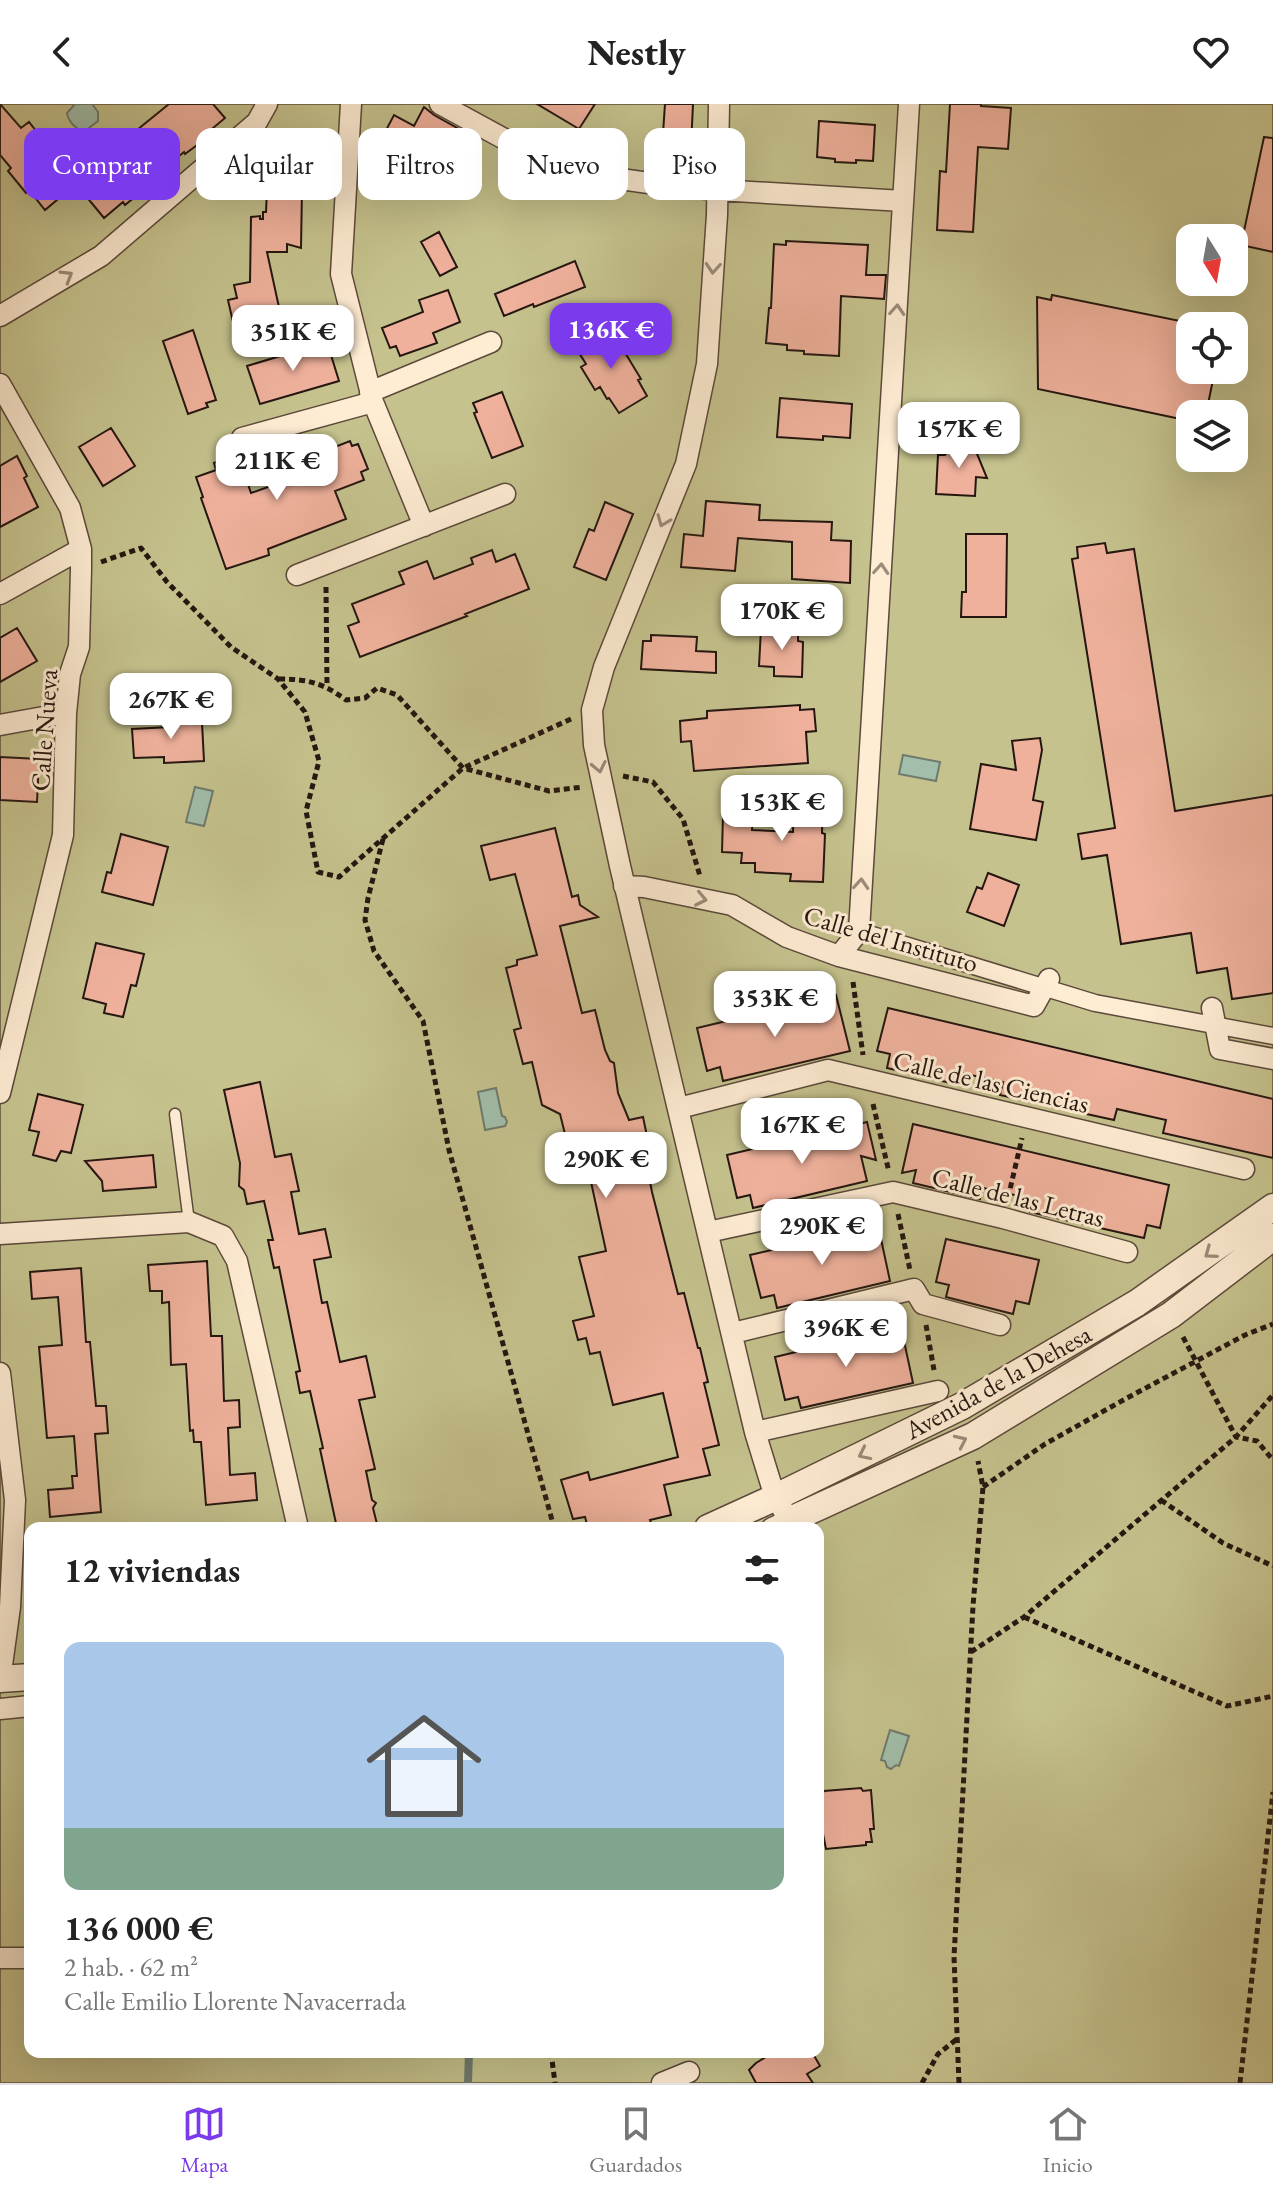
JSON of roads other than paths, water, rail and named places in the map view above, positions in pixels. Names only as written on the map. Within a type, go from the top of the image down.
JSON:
[{"type":"street","points":[[0,316],[101,256],[257,122],[267,104]]},
{"type":"street","points":[[351,104],[341,274],[372,397],[424,526]]},
{"type":"street","points":[[440,104],[521,148],[585,174],[644,182]]},
{"type":"street","points":[[719,104],[719,128]]},
{"type":"street","points":[[839,956],[859,931],[909,104]]},
{"type":"street","points":[[745,192],[903,201]]},
{"type":"street","points":[[717,200],[707,364],[686,464],[604,667],[592,710],[594,745],[616,783],[624,886],[755,1432],[779,1515]]},
{"type":"street","points":[[242,438],[372,397],[491,342]]},
{"type":"street","name":"Calle Nueva","points":[[0,384],[70,508],[81,559],[79,647],[70,674],[66,713],[63,835],[0,1093]]},
{"type":"street","points":[[297,575],[505,494]]},
{"type":"street","points":[[0,594],[81,559]]},
{"type":"street","points":[[0,725],[66,713]]},
{"type":"street","name":"Calle del Instituto","points":[[624,886],[644,887],[732,905],[787,937],[839,956],[1034,1006],[1047,983]]},
{"type":"street","name":"Calle del Instituto","points":[[859,931],[1047,983],[1095,1003],[1214,1017],[1273,1036]]},
{"type":"street","points":[[1214,1017],[1220,1049],[1273,1059]]},
{"type":"street","name":"Calle de las Ciencias","points":[[679,1108],[828,1070],[1244,1169]]},
{"type":"street","name":"Calle de las Letras","points":[[708,1232],[893,1192],[1127,1252]]},
{"type":"street","name":"Avenida de la Dehesa","points":[[779,1515],[1137,1303],[1273,1207]]},
{"type":"street","points":[[0,1234],[189,1222],[223,1236],[237,1261],[297,1522]]},
{"type":"street","name":"Avenida de la Dehesa","points":[[741,1522],[779,1515],[973,1436],[1171,1315],[1273,1237]]},
{"type":"street","points":[[733,1333],[918,1297],[1000,1325]]},
{"type":"street","points":[[0,1373],[15,1500],[9,1619],[0,1679],[24,1677]]},
{"type":"street","points":[[755,1432],[938,1391]]},
{"type":"street","points":[[0,1709],[24,1707]]},
{"type":"street","points":[[0,1958],[24,1958]]},
{"type":"street","points":[[662,2083],[689,2072]]},
{"type":"lane","points":[[175,1114],[189,1222]]},
{"type":"waterway","points":[[468,2083],[469,2058]]}]
